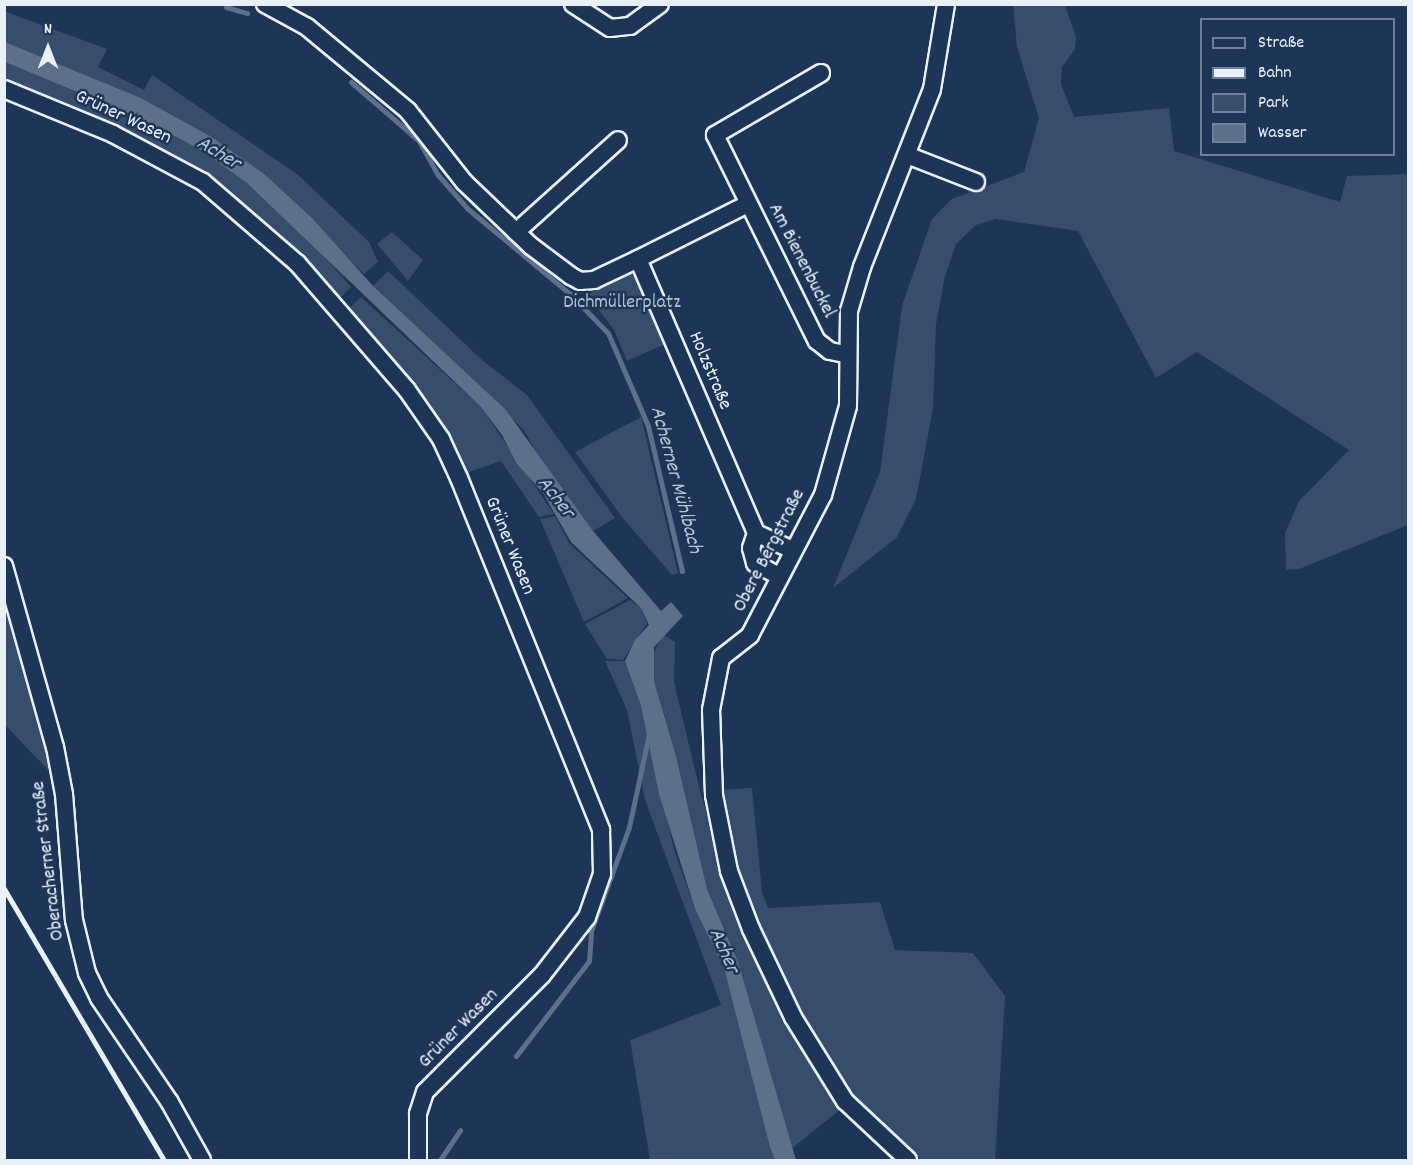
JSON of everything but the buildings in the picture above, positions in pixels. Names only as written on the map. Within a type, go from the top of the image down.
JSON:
[{"type":"street","points":[[265,4],[308,27],[408,111],[464,182],[516,232],[580,281],[594,280],[638,259]]},
{"type":"street","points":[[573,4],[610,28],[630,26],[660,4]]},
{"type":"street","name":"Obere Bergstraße","points":[[908,1161],[845,1101],[799,1026],[752,929],[729,871],[714,795],[711,710],[722,658],[750,635],[778,576],[823,495],[848,406],[846,354],[849,311],[862,267],[932,89],[946,4]]},
{"type":"street","name":"Am Bienenbuckel","points":[[821,73],[715,135],[817,341],[830,351],[846,354]]},
{"type":"street","name":"Grüner Wasen","points":[[4,89],[113,134],[203,182],[297,263],[407,390],[441,439],[459,478],[601,830],[602,874],[587,918],[542,975],[425,1092],[418,1114],[418,1161]]},
{"type":"street","points":[[516,232],[618,140]]},
{"type":"street","points":[[907,155],[976,182]]},
{"type":"street","name":"Am Bienenbuckel","points":[[638,259],[748,204]]},
{"type":"street","name":"Holzstraße","points":[[638,259],[756,533],[751,548],[755,562],[778,576]]},
{"type":"street","points":[[756,533],[792,550]]},
{"type":"street","name":"Oberacherner Straße","points":[[4,566],[55,747],[65,804],[74,921],[87,973],[99,998],[169,1101],[202,1161]]},
{"type":"green space","points":[[1013,5],[1065,5],[1076,37],[1075,49],[1062,67],[1061,84],[1074,117],[1169,108],[1174,151],[1340,202],[1347,176],[1408,174],[1408,525],[1299,569],[1286,570],[1285,533],[1299,501],[1349,450],[1197,352],[1156,378],[1078,231],[996,219],[976,225],[956,244],[945,276],[936,324],[933,409],[916,499],[897,537],[833,588],[880,472],[902,306],[932,219],[952,199],[1024,172],[1039,118],[1017,47]]},
{"type":"green space","points":[[4,11],[107,49],[98,67],[144,90],[152,75],[297,174],[369,242],[378,262],[364,274],[263,173],[210,136],[141,98],[5,42]]},
{"type":"green space","points":[[5,62],[142,119],[201,150],[247,183],[307,237],[351,287],[336,302],[254,218],[175,156],[5,80]]},
{"type":"green space","points":[[392,232],[423,260],[408,281],[377,244]]},
{"type":"green space","points":[[388,271],[482,360],[527,395],[615,518],[593,531],[540,459],[524,430],[373,286]]},
{"type":"green space","name":"Dichmüllerplatz","points":[[631,274],[637,279],[665,344],[627,361],[614,330],[587,295],[622,275]]},
{"type":"green space","points":[[361,297],[480,406],[554,514],[539,517],[501,461],[466,473],[442,421],[345,312]]},
{"type":"green space","points":[[641,417],[678,573],[672,575],[622,517],[575,452]]},
{"type":"green space","points":[[555,516],[569,543],[628,598],[584,622],[540,519]]},
{"type":"green space","points":[[4,596],[48,749],[51,773],[5,725]]},
{"type":"green space","points":[[630,600],[641,608],[647,623],[623,660],[607,659],[585,624]]},
{"type":"green space","points":[[662,634],[675,642],[674,682],[700,791],[734,903],[781,1010],[841,1109],[790,1150],[738,962],[707,889],[676,756],[654,681],[651,660]]},
{"type":"green space","points":[[605,661],[625,661],[641,706],[675,853],[695,909],[724,968],[775,1160],[650,1160],[630,1040],[721,1005],[645,800],[627,710]]},
{"type":"green space","points":[[752,788],[762,892],[768,908],[880,902],[895,950],[973,953],[1005,996],[995,1160],[922,1160],[855,1099],[841,1078],[796,1008],[756,923],[739,877],[721,790]]},
{"type":"water","name":"Acher","points":[[5,42],[141,98],[210,136],[263,173],[312,218],[373,286],[506,410],[593,531],[661,611],[671,602],[683,616],[654,647],[654,681],[676,756],[707,889],[738,962],[796,1160],[775,1160],[770,1147],[724,968],[695,909],[659,794],[641,706],[625,661],[635,640],[649,625],[641,608],[571,542],[543,493],[517,464],[502,435],[480,406],[247,183],[201,150],[142,119],[5,62]]},
{"type":"waterway","name":"Acherner Mühlbach","points":[[226,7],[247,13]]},
{"type":"waterway","name":"Acherner Mühlbach","points":[[351,82],[419,141],[438,175],[468,209],[570,294],[608,333],[648,426],[682,571]]},
{"type":"waterway","points":[[516,1056],[589,961],[591,931],[629,827],[649,734]]},
{"type":"waterway","points":[[440,1160],[460,1130]]},
{"type":"railway","points":[[4,888],[164,1160]]}]
